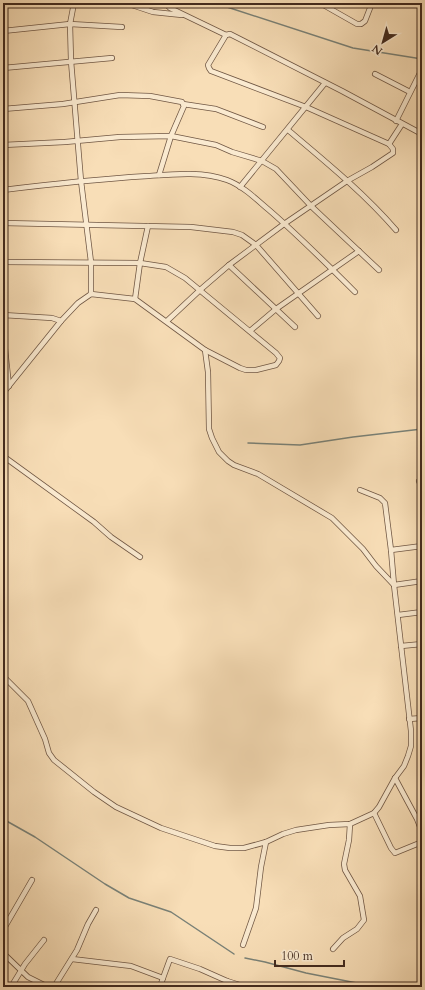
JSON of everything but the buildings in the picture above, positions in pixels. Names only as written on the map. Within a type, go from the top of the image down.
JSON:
[{"type":"street","points":[[74,3],[70,24],[71,61],[76,102],[81,181],[91,262],[91,294]]},
{"type":"street","points":[[126,3],[153,12],[185,15]]},
{"type":"street","points":[[165,3],[170,8],[226,35],[230,34],[248,42],[422,134]]},
{"type":"street","points":[[320,3],[357,24],[361,24],[365,21],[372,3]]},
{"type":"street","points":[[3,31],[70,24],[122,27]]},
{"type":"street","points":[[167,321],[229,265],[284,224],[347,181],[393,153],[394,149],[389,144],[306,107],[212,71],[208,65],[226,35]]},
{"type":"street","points":[[3,68],[112,58]]},
{"type":"street","points":[[396,121],[422,69]]},
{"type":"street","points":[[375,74],[410,92]]},
{"type":"street","points":[[240,187],[325,83]]},
{"type":"street","points":[[3,109],[76,102],[120,95],[150,96],[182,102],[183,104],[216,109],[263,127]]},
{"type":"street","points":[[160,175],[171,136],[183,104]]},
{"type":"street","points":[[389,144],[402,124]]},
{"type":"street","points":[[288,130],[379,210],[396,230]]},
{"type":"street","points":[[3,145],[171,136],[216,145],[232,152],[262,161],[276,169],[311,206],[379,270]]},
{"type":"street","points":[[3,190],[81,181],[160,175],[202,175],[228,180],[240,187],[284,224],[355,292]]},
{"type":"street","points":[[3,224],[148,226],[217,229],[242,235],[256,245],[318,316]]},
{"type":"street","points":[[135,299],[140,264],[148,226]]},
{"type":"street","points":[[250,331],[276,309],[359,251]]},
{"type":"street","points":[[3,262],[91,262],[140,264],[157,265],[173,270],[200,290],[279,356],[278,363],[256,370],[246,370],[205,350],[135,299],[91,294],[78,303],[61,321],[3,393]]},
{"type":"street","points":[[229,265],[295,327]]},
{"type":"street","points":[[3,315],[52,318],[61,321]]},
{"type":"street","points":[[3,330],[9,386]]},
{"type":"street","points":[[205,350],[208,372],[209,429],[219,452],[234,465],[258,474],[332,518],[363,549],[376,566],[394,585]]},
{"type":"street","points":[[3,456],[140,557]]},
{"type":"street","points":[[419,481],[422,488]]},
{"type":"street","points":[[3,676],[28,701],[49,753],[54,760],[94,792],[116,807],[161,828],[215,846],[244,848],[266,842],[296,830],[329,825],[350,824],[374,814],[395,778],[404,766],[408,756],[411,746],[410,719],[391,550],[383,500],[360,490]]},
{"type":"street","points":[[391,550],[422,546]]},
{"type":"street","points":[[394,585],[422,581]]},
{"type":"street","points":[[398,615],[422,612]]},
{"type":"street","points":[[401,646],[422,644]]},
{"type":"street","points":[[410,719],[422,718]]},
{"type":"street","points":[[395,778],[420,817],[422,832]]},
{"type":"street","points":[[374,814],[390,848],[395,853],[422,842]]},
{"type":"street","points":[[333,949],[343,938],[357,929],[364,920],[360,896],[345,870],[344,864],[349,840],[350,824]]},
{"type":"street","points":[[243,945],[256,908],[260,873],[266,842]]},
{"type":"street","points":[[3,930],[32,880]]},
{"type":"street","points":[[54,987],[72,959],[96,910]]},
{"type":"street","points":[[11,987],[21,970],[44,940]]},
{"type":"street","points":[[3,953],[28,977],[48,987]]},
{"type":"street","points":[[72,959],[131,966],[151,972],[163,978]]},
{"type":"street","points":[[160,987],[170,959],[246,987]]},
{"type":"street","points":[[226,987],[227,981]]},
{"type":"waterway","points":[[219,3],[227,7],[353,48],[422,59]]},
{"type":"waterway","points":[[248,443],[300,445],[422,429]]},
{"type":"waterway","points":[[3,819],[35,837],[105,884],[129,898],[171,912],[234,954]]},
{"type":"waterway","points":[[245,958],[306,973],[377,987]]},
{"type":"waterway","points":[[415,987],[422,979]]}]
